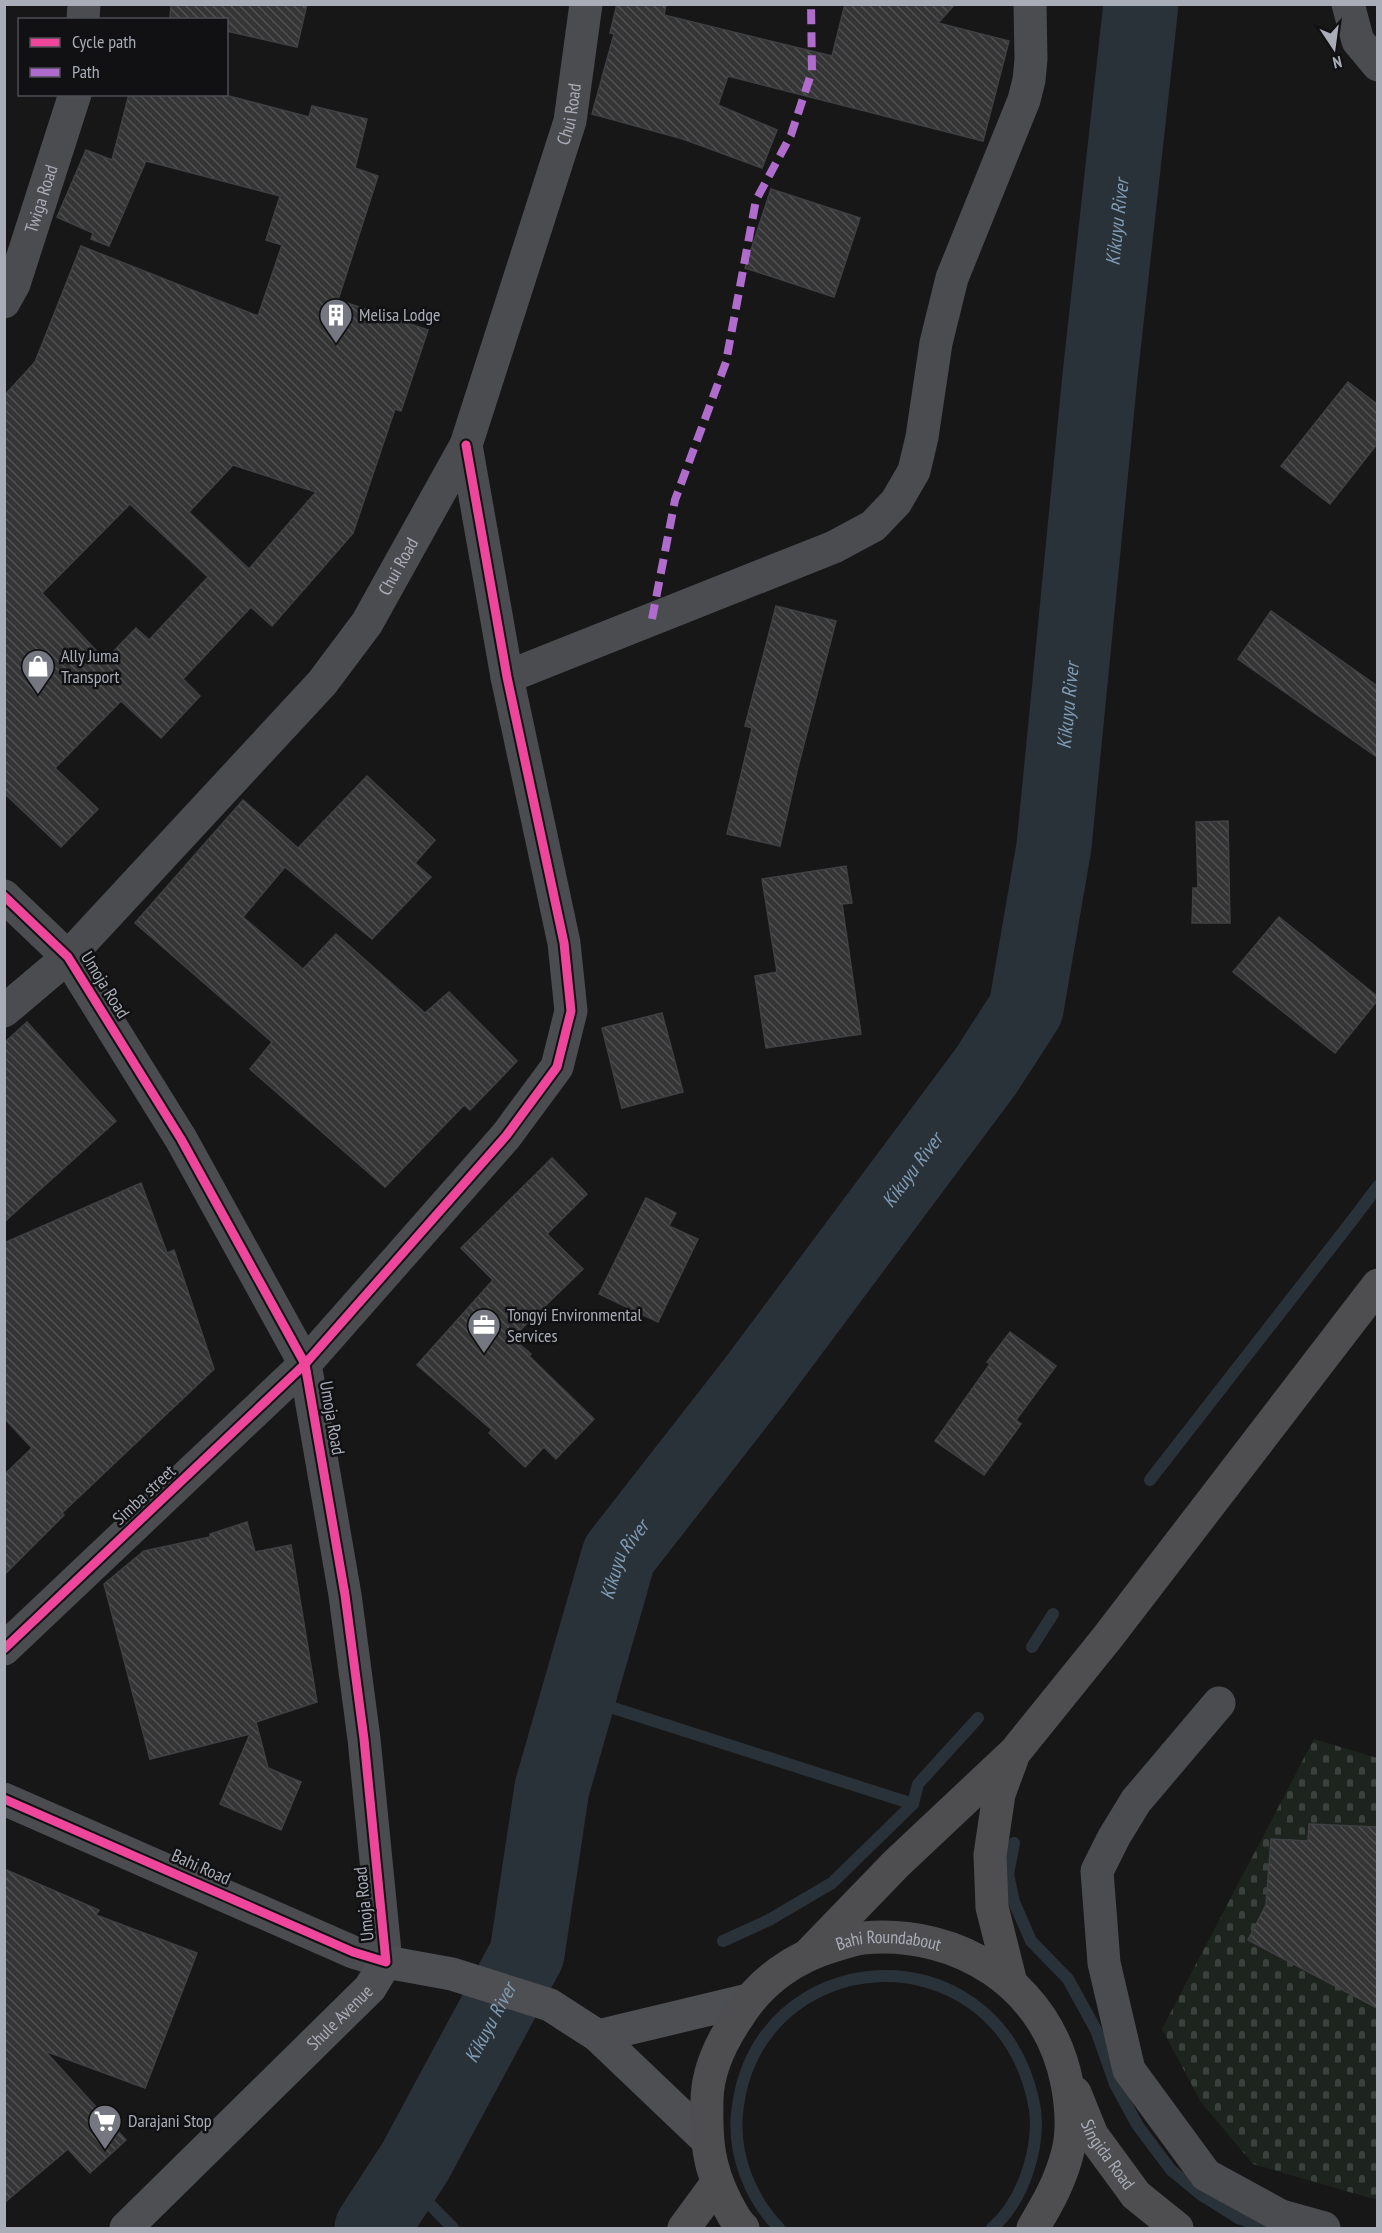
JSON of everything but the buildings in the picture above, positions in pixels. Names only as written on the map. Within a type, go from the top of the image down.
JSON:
[{"type":"highway","points":[[810,1953],[896,1864],[1015,1752],[1107,1638],[1377,1284]]},
{"type":"highway","points":[[1011,1983],[992,1907],[990,1855],[999,1794],[1015,1752]]},
{"type":"highway","name":"Bahi Roundabout","points":[[743,2229],[717,2183],[706,2139],[707,2089],[721,2042],[748,2000],[777,1973],[810,1953],[862,1938],[915,1938],[967,1953],[1011,1983],[1034,2007],[1050,2032],[1063,2064],[1071,2103],[1069,2149],[1055,2192],[1033,2229]]},
{"type":"highway","name":"Singida Road","points":[[1063,2064],[1092,2134],[1136,2195],[1177,2229]]},
{"type":"highway","points":[[684,2229],[717,2183]]},
{"type":"main road","points":[[386,1962],[449,1973],[550,2005],[598,2036],[706,2139]]},
{"type":"main road","name":"Shule Avenue","points":[[126,2229],[370,1988],[386,1962]]},
{"type":"main road","points":[[598,2036],[748,2000]]},
{"type":"street","name":"Chui Road","points":[[4,1011],[68,957],[322,683],[367,623],[466,445],[570,121],[586,4]]},
{"type":"street","points":[[507,677],[834,546],[873,526],[896,502],[914,471],[917,460],[936,343],[952,278],[1024,100],[1031,59],[1030,4]]},
{"type":"street","points":[[1348,4],[1358,41],[1377,65]]},
{"type":"street","name":"Twiga Road","points":[[4,302],[14,284],[74,96]]},
{"type":"street","name":"Simba street","points":[[4,1649],[305,1364],[506,1136],[557,1067],[571,1011],[564,943],[507,677],[466,445]]},
{"type":"street","name":"Umoja Road","points":[[4,896],[68,957],[181,1139],[305,1364],[348,1617],[364,1739],[386,1962]]},
{"type":"street","points":[[1219,1703],[1136,1801],[1113,1837],[1097,1871],[1104,1963],[1129,2070],[1206,2175],[1281,2216],[1324,2229]]},
{"type":"street","name":"Bahi Road","points":[[4,1799],[353,1952],[386,1962]]},
{"type":"green space","points":[[1314,1739],[1377,1758],[1377,2200],[1253,2164],[1201,2102],[1162,2029]]},
{"type":"waterway","name":"Kikuyu River","points":[[372,2228],[415,2162],[527,1954],[552,1788],[619,1555],[754,1382],[986,1071],[1026,1009],[1054,846],[1100,376],[1141,4]]},
{"type":"waterway","points":[[1150,1480],[1378,1186]]},
{"type":"waterway","points":[[1032,1647],[1053,1614]]},
{"type":"waterway","points":[[579,1697],[913,1804]]},
{"type":"waterway","points":[[723,1941],[769,1920],[832,1883],[913,1804],[918,1784],[978,1718]]},
{"type":"waterway","points":[[1014,1843],[1008,1874],[1014,1902],[1031,1941],[1068,1979],[1096,2030],[1115,2084],[1138,2126],[1171,2170],[1200,2194],[1238,2218],[1268,2228]]},
{"type":"waterway","points":[[779,2228],[752,2190],[738,2144],[737,2113],[753,2056],[785,2014],[828,1987],[877,1976],[927,1982],[972,2004],[1010,2043],[1033,2099],[1035,2133],[1029,2168],[1022,2186],[1014,2202],[992,2228]]},
{"type":"waterway","points":[[405,2179],[453,2228]]},
{"type":"marked path","points":[[652,619],[675,500],[726,362],[756,200],[791,135],[812,71],[811,4]]},
{"type":"cycle path","points":[[4,1649],[305,1364],[506,1136],[557,1067],[571,1011],[564,943],[507,677],[466,445]]},
{"type":"cycle path","points":[[4,896],[68,957],[181,1139],[305,1364],[345,1595],[364,1739],[386,1962],[353,1952],[4,1799]]},
{"type":"place","name":"Melisa Lodge","points":[[336,344]]},
{"type":"place","name":"Ally Juma Transport","points":[[38,695]]},
{"type":"place","name":"Tongyi Environmental Services","points":[[484,1354]]},
{"type":"place","name":"Darajani Stop","points":[[105,2150]]}]
